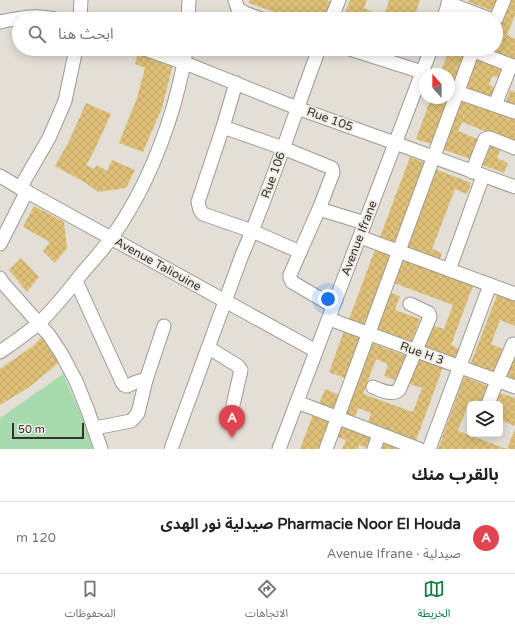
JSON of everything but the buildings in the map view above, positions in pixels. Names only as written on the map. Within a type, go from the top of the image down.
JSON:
[{"type":"street","points":[[81,12],[82,0]]},
{"type":"street","points":[[188,12],[189,0]]},
{"type":"street","points":[[235,0],[238,8],[244,12]]},
{"type":"street","points":[[334,12],[338,0]]},
{"type":"street","points":[[499,12],[504,0]]},
{"type":"street","points":[[445,12],[448,1],[474,12]]},
{"type":"street","points":[[0,22],[12,20]]},
{"type":"street","points":[[0,244],[23,190],[49,138],[65,101],[75,56]]},
{"type":"street","name":"Rue 105","points":[[165,56],[297,108],[515,187]]},
{"type":"street","points":[[0,352],[39,322],[62,299],[111,238],[134,203],[152,166],[170,118],[185,63],[186,56]]},
{"type":"street","name":"Rue 106","points":[[171,449],[316,56]]},
{"type":"street","points":[[372,56],[419,71]]},
{"type":"street","name":"Avenue Ifrane","points":[[424,68],[428,56]]},
{"type":"street","points":[[326,449],[457,92],[473,56]]},
{"type":"street","points":[[490,56],[513,66],[495,105]]},
{"type":"street","name":"Avenue Ifrane","points":[[279,449],[419,80]]},
{"type":"street","points":[[236,83],[198,202],[199,206],[203,214],[252,231],[300,252]]},
{"type":"street","points":[[457,92],[515,112]]},
{"type":"street","points":[[223,127],[283,148],[331,167],[333,170],[319,209],[290,275],[292,282],[333,306]]},
{"type":"street","points":[[449,270],[478,174],[485,139],[490,138],[515,148]]},
{"type":"street","name":"Avenue Taliouine","points":[[0,176],[316,351]]},
{"type":"street","points":[[319,209],[365,223]]},
{"type":"street","points":[[360,237],[515,294]]},
{"type":"street","points":[[0,278],[39,322],[61,353],[88,411],[101,449]]},
{"type":"street","points":[[76,281],[124,385],[127,386],[137,381],[146,380]]},
{"type":"street","points":[[429,449],[490,285]]},
{"type":"street","points":[[373,387],[392,393],[395,393],[398,390],[430,317],[429,313],[410,304]]},
{"type":"street","name":"Rue H 3","points":[[329,319],[515,387]]},
{"type":"street","points":[[95,428],[131,420],[138,413],[146,380],[164,326]]},
{"type":"street","points":[[489,401],[514,344]]},
{"type":"street","points":[[209,348],[238,366],[241,370],[233,405]]},
{"type":"street","points":[[297,402],[419,449]]},
{"type":"street","points":[[374,449],[379,434]]},
{"type":"green space","points":[[63,374],[87,428],[93,449],[0,449],[0,418]]},
{"type":"place","name":"Pharmacie Noor El Houda صيدلية نور الهدى","points":[[232,438]]}]
